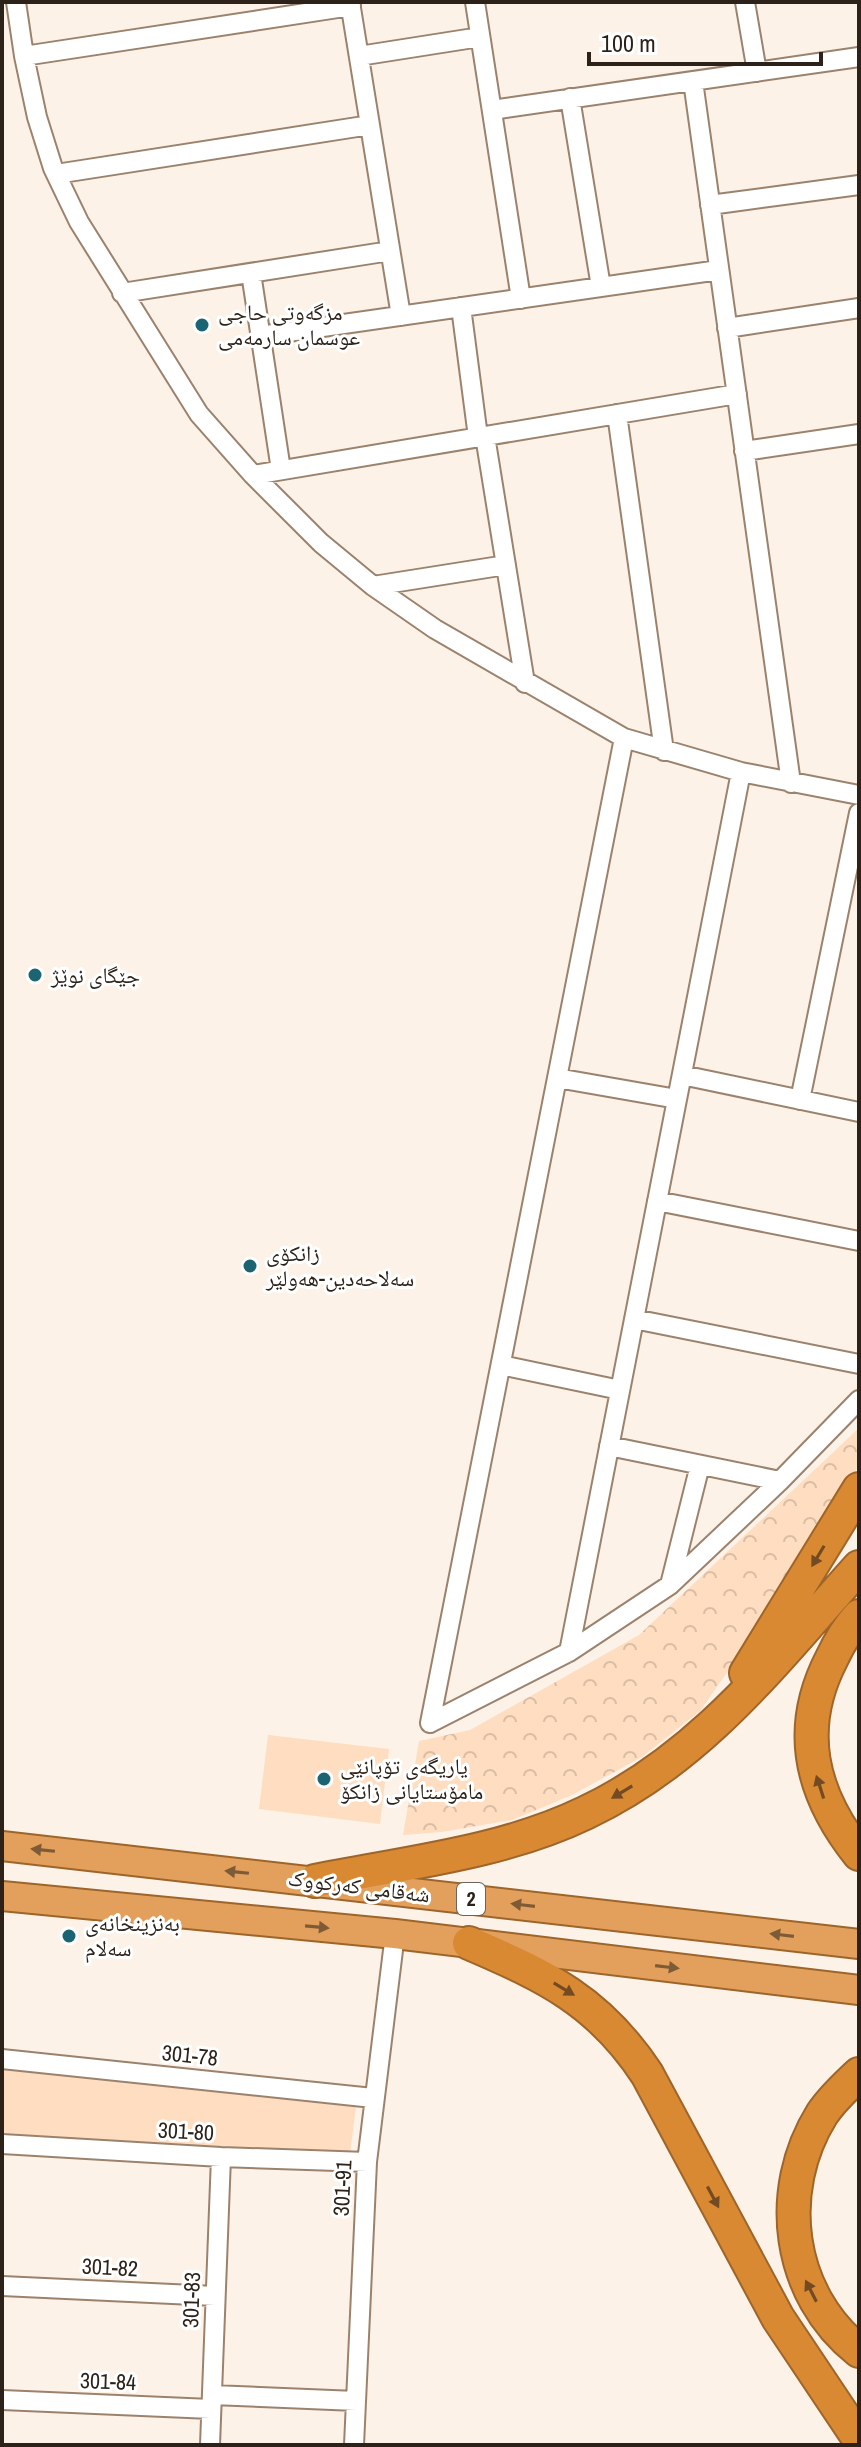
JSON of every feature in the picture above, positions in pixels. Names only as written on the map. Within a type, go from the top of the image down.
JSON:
[{"type":"highway","points":[[687,1748],[757,1657],[859,1489]]},
{"type":"highway","points":[[315,1881],[504,1843],[585,1813],[662,1766],[735,1707],[859,1567]]},
{"type":"highway","points":[[859,1616],[842,1638],[824,1673],[815,1700],[811,1752],[825,1802],[839,1828],[859,1854]]},
{"type":"highway","name":"شەقامی کەرکووک","points":[[2,1846],[859,1944]]},
{"type":"highway","name":"شەقامی کەرکووک","points":[[2,1896],[395,1934],[859,1990]]},
{"type":"highway","points":[[469,1943],[569,1992],[595,2012],[629,2047],[662,2101],[778,2318],[859,2439]]},
{"type":"highway","points":[[859,2074],[823,2112],[810,2136],[801,2158],[792,2207],[793,2235],[806,2282],[832,2326],[859,2351]]},
{"type":"highway","points":[[810,2367],[855,2445]]},
{"type":"street","points":[[16,2],[37,117],[56,174],[79,222],[199,414],[253,475],[321,543],[373,586],[435,629],[624,738],[741,772],[859,795]]},
{"type":"street","points":[[475,2],[521,299]]},
{"type":"street","points":[[745,2],[757,72]]},
{"type":"street","points":[[24,56],[350,4],[401,316]]},
{"type":"street","points":[[359,56],[480,37]]},
{"type":"street","points":[[492,110],[859,57]]},
{"type":"street","points":[[693,81],[791,783]]},
{"type":"street","points":[[570,98],[601,287]]},
{"type":"street","points":[[56,174],[370,125]]},
{"type":"street","points":[[710,205],[859,185]]},
{"type":"street","points":[[122,293],[390,251]]},
{"type":"street","points":[[260,336],[719,270]]},
{"type":"street","points":[[251,273],[281,470]]},
{"type":"street","points":[[461,307],[525,683]]},
{"type":"street","points":[[727,328],[859,308]]},
{"type":"street","points":[[253,475],[737,394]]},
{"type":"street","points":[[617,414],[664,751]]},
{"type":"street","points":[[744,451],[859,434]]},
{"type":"street","points":[[373,586],[506,565]]},
{"type":"street","points":[[624,738],[430,1723],[569,1652],[670,1585],[780,1481],[859,1400]]},
{"type":"street","points":[[569,1652],[741,772]]},
{"type":"street","points":[[800,1100],[859,813]]},
{"type":"street","points":[[682,1075],[859,1112]]},
{"type":"street","points":[[557,1078],[677,1099]]},
{"type":"street","points":[[657,1201],[859,1241]]},
{"type":"street","points":[[634,1319],[859,1364]]},
{"type":"street","points":[[501,1365],[620,1390]]},
{"type":"street","points":[[609,1446],[780,1481]]},
{"type":"street","points":[[670,1585],[700,1465]]},
{"type":"street","name":"301-91","points":[[354,2445],[367,2162],[395,1934]]},
{"type":"street","name":"301-78","points":[[2,2059],[373,2098]]},
{"type":"street","name":"301-80","points":[[2,2144],[367,2162]]},
{"type":"street","name":"301-83","points":[[210,2445],[221,2157]]},
{"type":"street","name":"301-82","points":[[2,2286],[215,2296]]},
{"type":"street","name":"301-84","points":[[2,2400],[356,2401]]},
{"type":"green space","points":[[859,1428],[859,1465],[759,1627],[700,1711],[642,1757],[572,1795],[512,1820],[403,1835],[419,1741],[470,1730],[639,1635]]},
{"type":"green space","name":"یاریگەی تۆپانێی مامۆستایانی زانکۆ","points":[[268,1735],[389,1749],[380,1824],[259,1809]]},
{"type":"green space","points":[[2,2068],[356,2107],[350,2153],[2,2135]]},
{"type":"place","name":"مزگەوتی حاجی عوسمان سارمەمی","points":[[202,325]]},
{"type":"place","name":"جێگای نوێژ","points":[[35,975]]},
{"type":"place","name":"زانکۆی سەلاحەدین-هەولێر","points":[[250,1266]]},
{"type":"place","name":"یاریگەی تۆپانێی مامۆستایانی زانکۆ","points":[[324,1779]]},
{"type":"place","name":"بەنزینخانەی سەلام","points":[[69,1936]]}]
